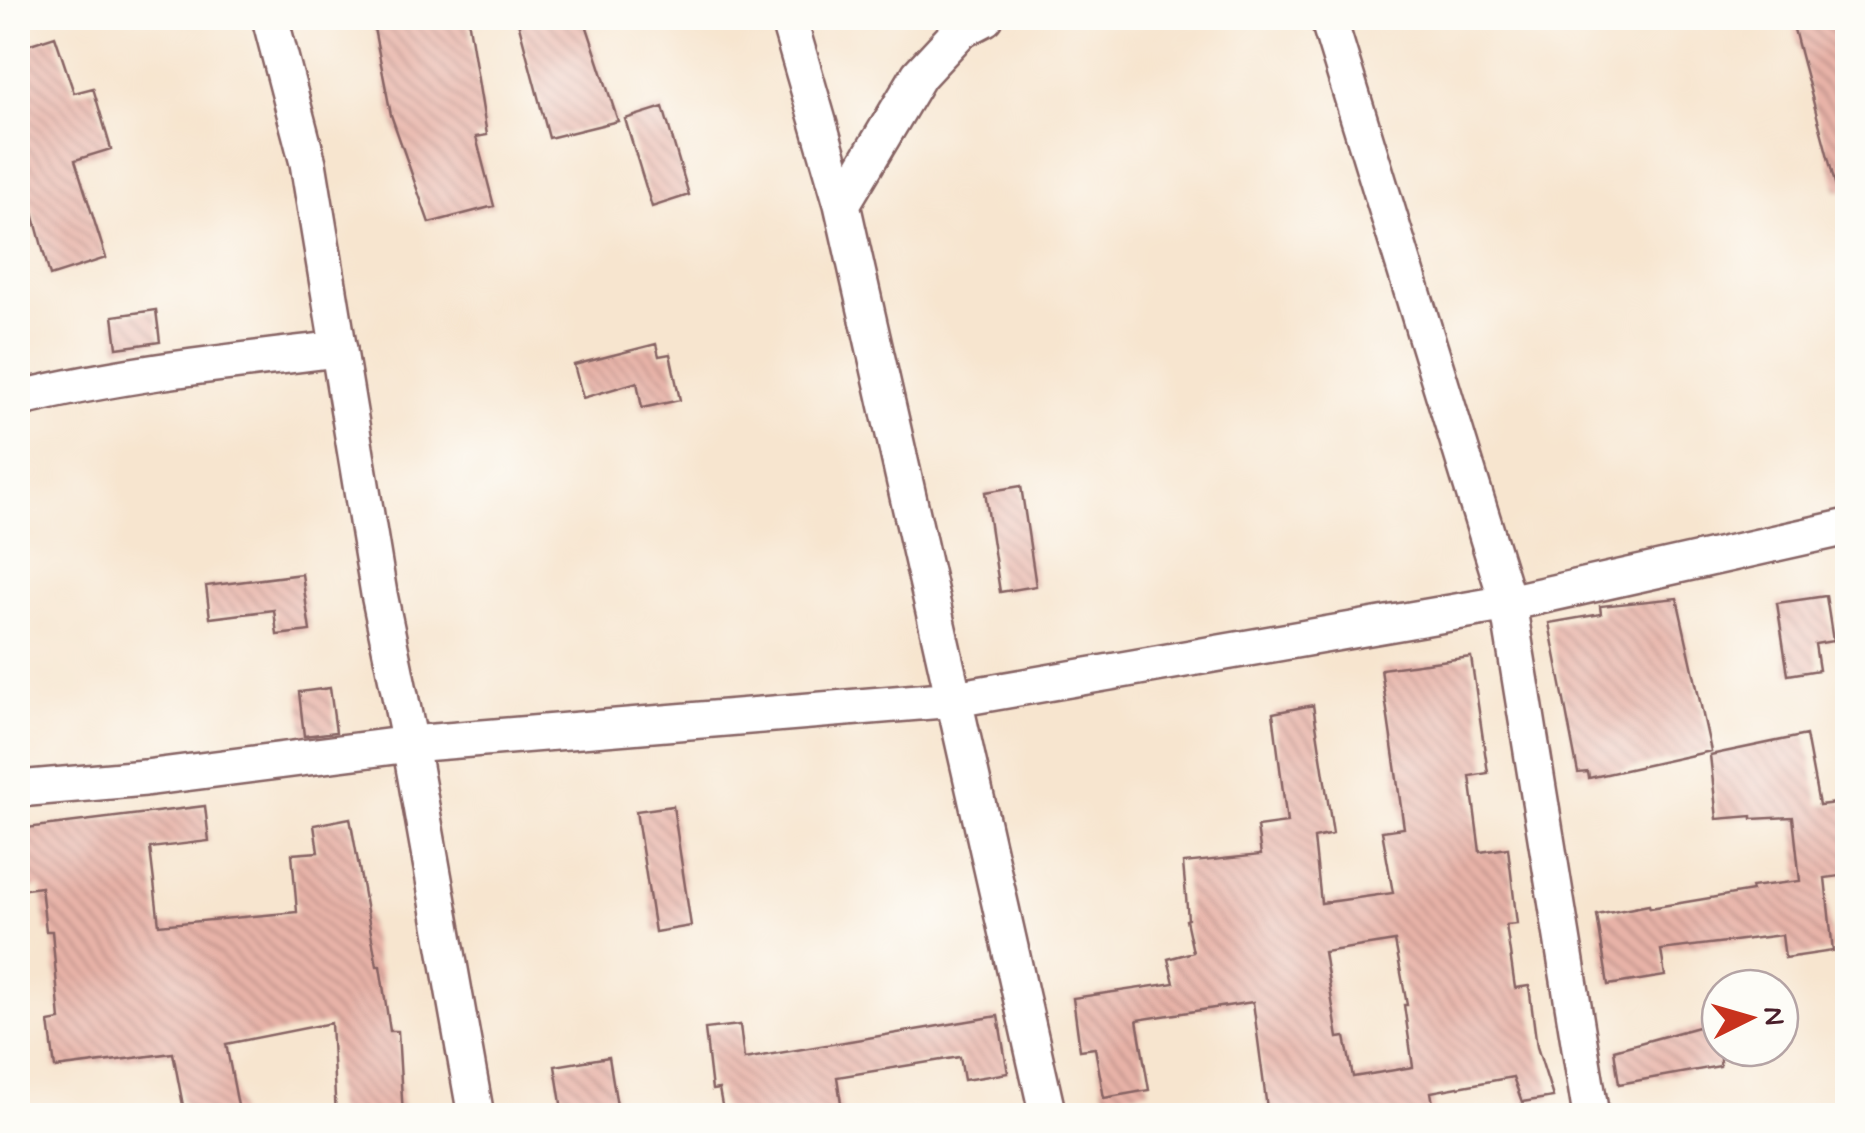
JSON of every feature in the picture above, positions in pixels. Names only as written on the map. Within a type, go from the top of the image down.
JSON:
[{"type":"street","points":[[270,18],[308,164],[379,594],[410,744],[476,1116]]},
{"type":"street","points":[[788,18],[842,204],[1048,1116]]},
{"type":"street","points":[[842,204],[918,74],[960,31],[985,18]]},
{"type":"street","points":[[1328,18],[1508,604],[1592,1116]]},
{"type":"street","points":[[18,399],[147,374],[339,349]]},
{"type":"street","points":[[18,789],[145,778],[410,744],[955,698],[1508,604],[1848,526]]},
{"type":"building","points":[[372,18],[468,18],[487,135],[476,137],[494,206],[429,223],[391,115]]},
{"type":"building","points":[[517,18],[584,18],[618,121],[549,138]]},
{"type":"building","points":[[1791,18],[1848,18],[1848,190],[1837,191]]},
{"type":"building","points":[[55,36],[74,93],[93,88],[111,149],[75,160],[106,258],[50,276],[26,187],[18,190],[18,48]]},
{"type":"building","points":[[663,107],[689,195],[652,207],[625,119]]},
{"type":"building","points":[[156,310],[160,342],[117,348],[113,316]]},
{"type":"building","points":[[656,344],[659,356],[670,354],[680,400],[642,408],[637,382],[583,398],[574,365]]},
{"type":"building","points":[[1021,486],[1036,586],[1000,592],[985,492]]},
{"type":"building","points":[[302,574],[310,631],[277,635],[274,610],[210,618],[206,586]]},
{"type":"building","points":[[1826,596],[1833,641],[1815,644],[1819,670],[1788,675],[1777,603]]},
{"type":"building","points":[[1677,598],[1711,751],[1589,778],[1588,772],[1578,773],[1549,623],[1601,614],[1600,606]]},
{"type":"building","points":[[1471,657],[1488,773],[1470,776],[1480,852],[1508,848],[1517,924],[1506,925],[1515,988],[1529,986],[1537,1047],[1553,1097],[1522,1102],[1513,1077],[1431,1092],[1435,1116],[1268,1116],[1253,1002],[1137,1020],[1149,1090],[1104,1098],[1095,1048],[1080,1050],[1073,998],[1174,983],[1168,959],[1193,952],[1186,920],[1183,863],[1261,855],[1257,827],[1287,823],[1273,713],[1313,705],[1333,834],[1314,838],[1321,903],[1393,893],[1382,831],[1404,828],[1381,669]],"holes":[[[1395,941],[1413,1067],[1353,1077],[1345,1037],[1338,1038],[1324,952]]]},
{"type":"building","points":[[330,688],[336,732],[304,736],[299,692]]},
{"type":"building","points":[[1806,735],[1819,805],[1844,802],[1848,831],[1848,875],[1825,878],[1833,951],[1785,958],[1782,935],[1661,950],[1665,976],[1608,985],[1597,915],[1800,881],[1793,817],[1717,819],[1710,755]]},
{"type":"building","points":[[205,806],[209,841],[150,848],[159,925],[297,912],[292,854],[318,852],[314,825],[350,818],[390,1031],[398,1031],[403,1116],[336,1116],[331,1023],[226,1044],[240,1116],[185,1116],[173,1053],[55,1068],[49,1022],[60,1020],[52,931],[46,931],[41,887],[18,890],[18,829]]},
{"type":"building","points":[[673,806],[691,926],[655,932],[636,811]]},
{"type":"building","points":[[998,1016],[1008,1073],[964,1080],[960,1057],[837,1077],[843,1116],[724,1116],[719,1089],[712,1090],[705,1029],[740,1025],[744,1059]]},
{"type":"building","points":[[1700,1026],[1700,1068],[1709,1068],[1619,1084],[1614,1050]]},
{"type":"building","points":[[609,1057],[618,1112],[563,1116],[555,1066]]}]
